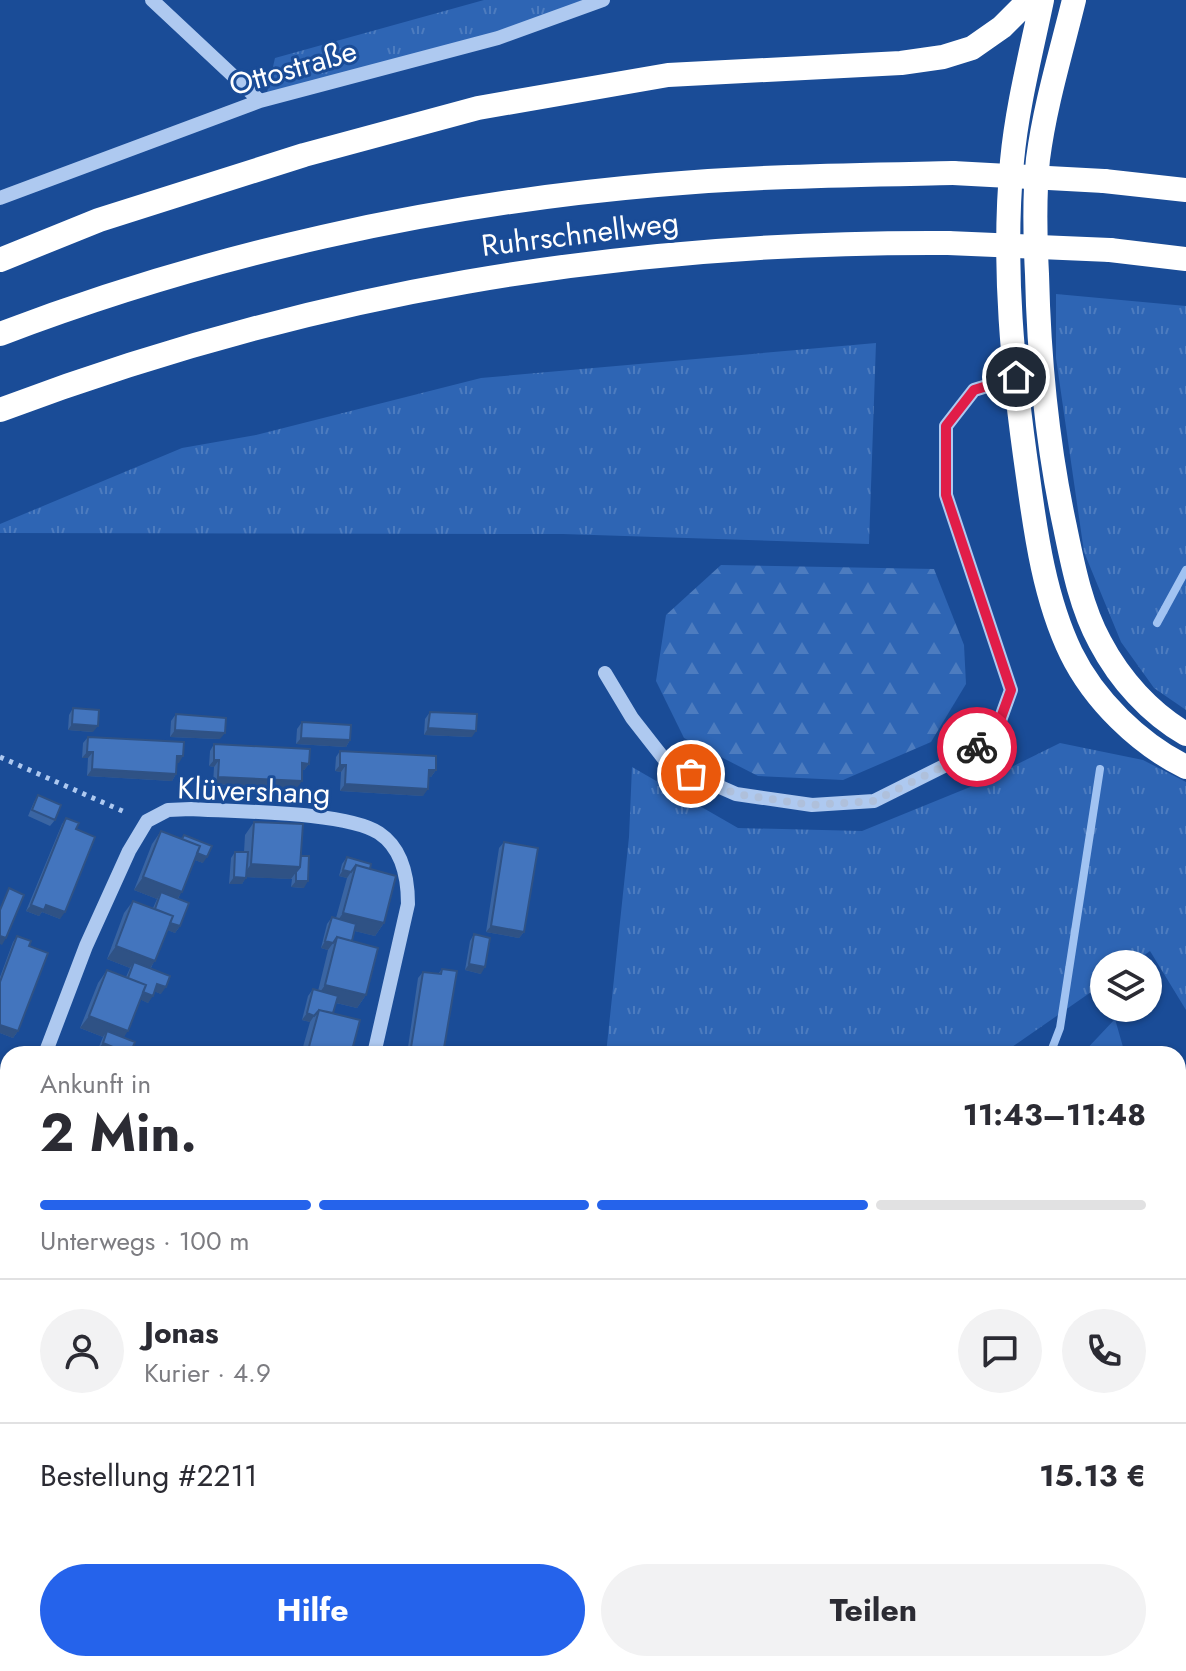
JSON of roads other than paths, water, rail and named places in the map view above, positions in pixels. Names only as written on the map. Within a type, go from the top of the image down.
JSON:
[{"type":"highway","points":[[0,260],[99,220],[304,155],[478,108],[668,75],[901,63],[943,57],[972,48],[1002,27],[1029,0]]},
{"type":"highway","points":[[1042,0],[1012,159],[1008,222],[1016,377],[1031,502],[1055,612],[1072,655],[1093,688],[1125,724],[1161,755],[1186,767]]},
{"type":"highway","points":[[1074,0],[1047,106],[1038,161],[1035,222],[1037,308],[1049,435],[1073,566],[1099,641],[1141,699],[1186,734]]},
{"type":"highway","name":"Ruhrschnellweg","points":[[0,334],[82,303],[245,256],[399,221],[570,194],[787,175],[953,173],[1104,181],[1186,190]]},
{"type":"highway","name":"Ruhrschnellweg","points":[[0,410],[99,373],[186,346],[420,289],[581,263],[682,252],[855,242],[1110,250],[1186,259]]},
{"type":"street","points":[[152,0],[260,101]]},
{"type":"street","name":"Ottostraße","points":[[0,198],[260,101],[498,38],[603,0]]},
{"type":"street","points":[[605,673],[632,718],[668,764],[736,794],[812,805],[874,801],[994,737],[1011,690],[946,495],[946,426],[974,390],[1016,377]]},
{"type":"street","name":"Klüvershang","points":[[48,1046],[109,891],[147,821],[168,810],[191,809],[348,820],[380,834],[400,856],[408,880],[408,904],[376,1046]]},
{"type":"waterway","points":[[1157,623],[1186,570]]},
{"type":"waterway","points":[[1053,1046],[1060,1028],[1100,769]]}]
